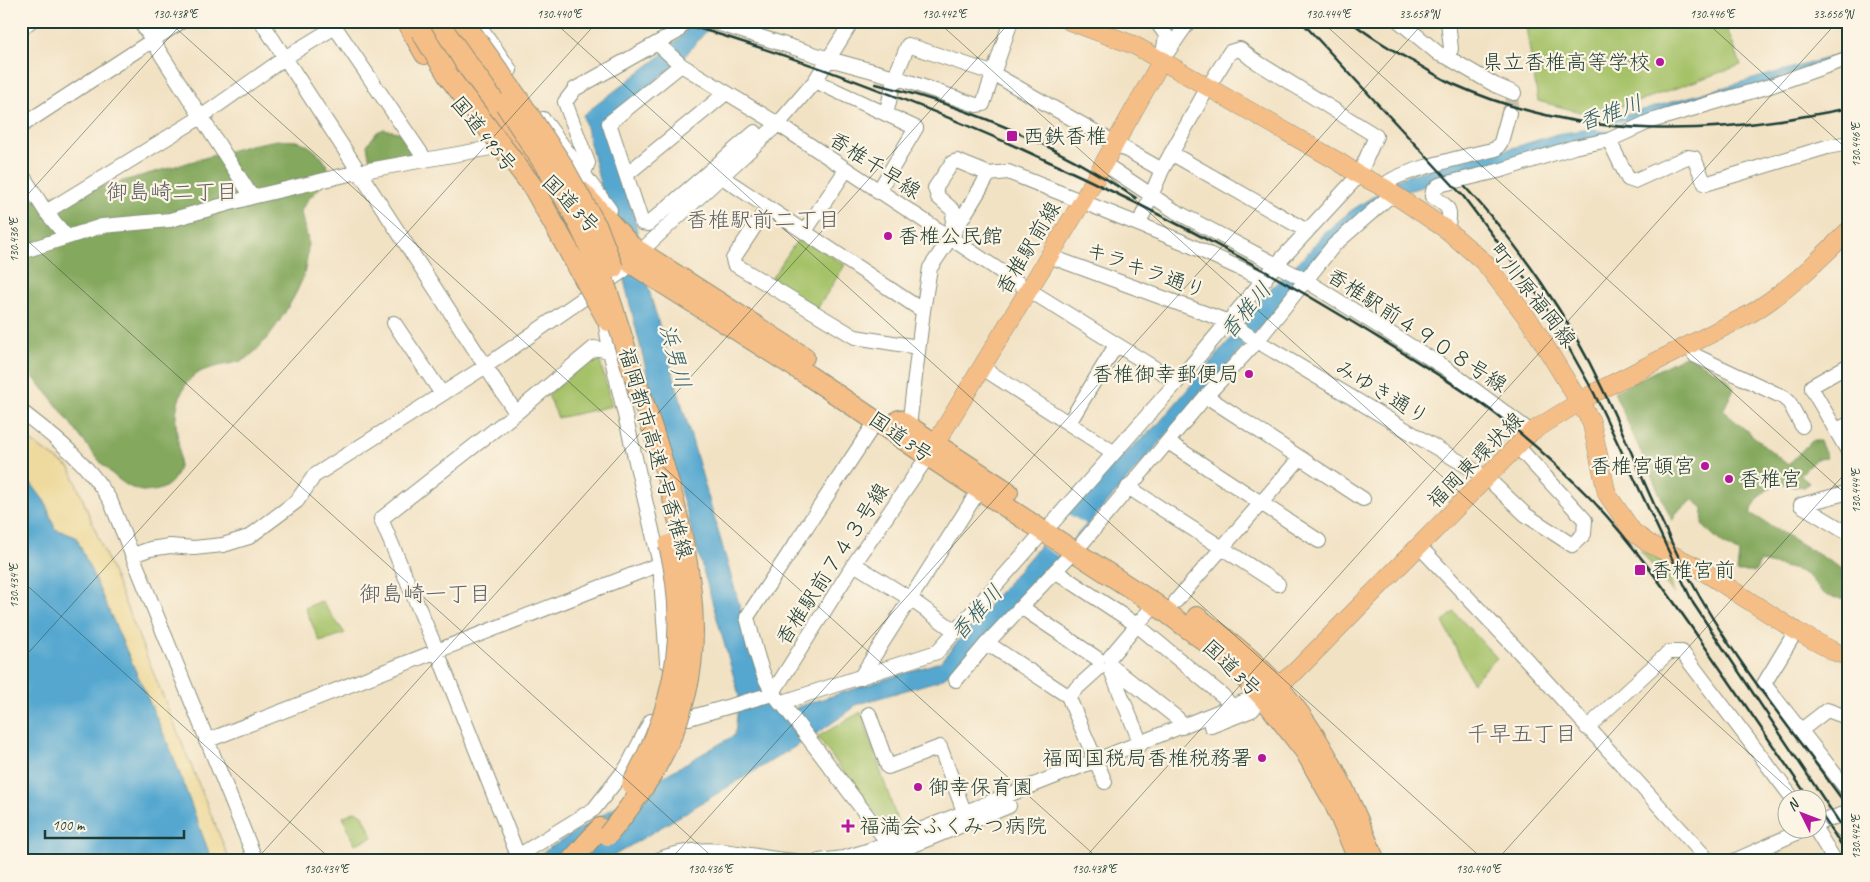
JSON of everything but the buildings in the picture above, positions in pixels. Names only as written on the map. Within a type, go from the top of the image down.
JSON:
[{"type":"highway","points":[[447,21],[500,107]]},
{"type":"highway","name":"国道3号","points":[[447,21],[523,129],[608,214],[631,246],[635,264]]},
{"type":"highway","points":[[463,21],[561,163],[598,229],[621,292],[645,404]]},
{"type":"highway","points":[[421,23],[500,107]]},
{"type":"highway","points":[[421,23],[449,78],[532,188],[610,326]]},
{"type":"highway","name":"国道3号","points":[[421,23],[508,138],[610,248],[877,420],[931,450],[1078,547],[1221,653],[1270,692],[1316,737],[1346,793],[1375,861]]},
{"type":"highway","name":"国道495号","points":[[421,23],[446,87],[491,148],[520,178],[610,248]]},
{"type":"highway","name":"福岡都市高速1号香椎線","points":[[500,107],[565,217],[593,278],[610,326],[652,476],[672,556],[677,592],[679,643],[676,667],[665,714],[644,763],[628,789],[600,828],[571,861]]},
{"type":"highway","name":"福岡都市高速1号香椎線","points":[[500,107],[558,186],[585,237],[608,290],[645,404],[686,554],[693,618],[690,669],[678,718],[656,770],[639,796],[586,861]]},
{"type":"highway","name":"国道3号","points":[[635,264],[737,312],[909,426],[931,450],[979,490],[1048,527]]},
{"type":"highway","name":"国道3号","points":[[1078,547],[1176,601],[1228,641],[1270,692],[1332,800],[1360,861]]},
{"type":"main road","name":"町川原福岡線","points":[[1069,21],[1120,39],[1162,60],[1339,162],[1359,176],[1383,187],[1446,230],[1491,271],[1531,323],[1580,401],[1591,421],[1607,494],[1633,532],[1648,542],[1696,566],[1796,631],[1833,651],[1849,657]]},
{"type":"main road","name":"香椎駅前線","points":[[931,450],[1082,202],[1162,60]]},
{"type":"main road","name":"福岡東環状線","points":[[1270,692],[1420,547],[1531,432],[1580,401],[1772,301],[1806,272],[1849,230]]},
{"type":"street","points":[[21,28],[31,21]]},
{"type":"street","points":[[140,21],[252,197]]},
{"type":"street","points":[[21,126],[153,42],[182,21]]},
{"type":"street","points":[[261,21],[516,413]]},
{"type":"street","points":[[476,21],[608,214]]},
{"type":"street","points":[[583,175],[588,163],[565,102],[575,89],[677,32],[685,21]]},
{"type":"street","points":[[710,21],[739,32],[895,77],[976,105],[983,104],[1011,21]]},
{"type":"street","points":[[739,32],[751,21]]},
{"type":"street","points":[[134,555],[150,549],[170,546],[194,548],[223,545],[249,537],[297,501],[314,476],[486,366],[635,264],[778,124],[815,81],[852,21]]},
{"type":"street","points":[[1156,21],[1166,35],[1162,60]]},
{"type":"street","points":[[1162,60],[1189,21]]},
{"type":"street","points":[[1399,21],[1439,54],[1494,85],[1514,93]]},
{"type":"street","points":[[1447,57],[1451,49],[1448,21]]},
{"type":"street","points":[[46,212],[201,117],[286,57],[335,27],[425,159]]},
{"type":"street","name":"香椎千早線","points":[[657,43],[681,65],[778,124],[878,192],[951,237],[1029,290],[1178,382]]},
{"type":"street","points":[[886,114],[895,77],[908,45],[992,73],[1116,142],[1162,170]]},
{"type":"street","points":[[656,708],[689,718],[734,705],[779,701],[860,678],[937,652],[1113,452],[1233,325],[1276,265],[1359,176],[1376,136],[1252,59],[1240,49],[1230,52],[1208,87],[1162,170],[1139,224]]},
{"type":"street","points":[[1446,230],[1450,213],[1447,206],[1432,196],[1433,191],[1439,185],[1502,170],[1574,148],[1609,140],[1651,121],[1770,86],[1849,58]]},
{"type":"street","points":[[681,65],[609,123],[642,223],[648,224],[755,132]]},
{"type":"street","points":[[815,81],[916,128],[878,192]]},
{"type":"street","points":[[627,174],[726,93]]},
{"type":"street","points":[[1383,187],[1385,182],[1403,174],[1496,148],[1501,142],[1509,113]]},
{"type":"street","points":[[1609,140],[1628,178],[1634,181],[1687,158],[1694,158],[1705,184],[1827,147],[1849,143]]},
{"type":"street","points":[[21,252],[102,226],[170,220],[252,197],[358,172],[491,148]]},
{"type":"street","points":[[1171,153],[1307,232]]},
{"type":"street","name":"香椎千早線","points":[[951,237],[954,211],[938,197],[936,188],[952,163],[957,161],[989,174]]},
{"type":"street","name":"香椎駅前４９０８号線","points":[[1103,163],[1175,211],[1305,280],[1444,367],[1531,432]]},
{"type":"street","points":[[805,231],[846,170]]},
{"type":"street","points":[[21,172],[46,212],[66,236]]},
{"type":"street","points":[[909,426],[930,268],[989,174],[1008,172],[1184,242],[1265,280]]},
{"type":"street","points":[[722,177],[923,311]]},
{"type":"street","points":[[956,680],[987,643],[1078,547],[1334,245],[1390,197],[1400,199]]},
{"type":"street","points":[[767,208],[733,259],[734,264],[855,337],[918,347]]},
{"type":"street","name":"キラキラ通り","points":[[1049,256],[1233,325],[1255,340]]},
{"type":"street","points":[[599,288],[610,351],[660,564],[668,659],[656,708],[646,734],[627,767],[594,809],[516,859],[437,651],[381,518],[516,413],[594,348],[610,351]]},
{"type":"street","points":[[394,323],[442,394]]},
{"type":"street","name":"みゆき通り","points":[[1255,340],[1487,478],[1526,515],[1572,546],[1584,534],[1585,520],[1517,446]]},
{"type":"street","points":[[1069,423],[1116,344]]},
{"type":"street","points":[[1687,346],[1696,356],[1783,397],[1789,402],[1802,426]]},
{"type":"street","points":[[1849,365],[1812,386],[1812,389],[1843,427],[1849,453]]},
{"type":"street","points":[[981,366],[1113,452]]},
{"type":"street","points":[[1206,396],[1363,499]]},
{"type":"street","points":[[21,412],[72,451],[96,477],[110,500],[134,555],[206,741],[256,861]]},
{"type":"street","points":[[877,420],[747,617],[764,680],[892,853]]},
{"type":"street","points":[[1168,442],[1319,541]]},
{"type":"street","name":"香椎駅前７４３号線","points":[[779,701],[854,564],[931,450]]},
{"type":"street","points":[[1176,601],[1263,503],[1300,458]]},
{"type":"street","points":[[1128,487],[1278,584]]},
{"type":"street","points":[[860,678],[908,598],[979,490]]},
{"type":"street","points":[[1849,492],[1801,505],[1849,534]]},
{"type":"street","points":[[1420,547],[1526,659],[1709,861]]},
{"type":"street","points":[[206,741],[660,564]]},
{"type":"street","points":[[854,564],[908,598],[955,632]]},
{"type":"street","points":[[1056,571],[1137,625],[1223,696],[1232,708]]},
{"type":"street","points":[[1068,696],[1106,664],[1155,604]]},
{"type":"street","points":[[1021,607],[1106,664],[1177,718],[1182,727]]},
{"type":"street","points":[[1796,631],[1764,684],[1849,792]]},
{"type":"street","points":[[987,643],[1068,696],[1100,771]]},
{"type":"street","points":[[1587,728],[1669,652],[1682,652],[1786,790]]},
{"type":"street","points":[[1106,664],[1141,744]]},
{"type":"street","points":[[819,861],[892,853],[965,814],[1100,771],[1141,744],[1270,692]]},
{"type":"street","points":[[874,861],[1252,710],[1270,692]]},
{"type":"street","points":[[1800,731],[1828,710],[1849,718]]},
{"type":"street","points":[[869,714],[888,767],[940,747],[965,814]]},
{"type":"street","points":[[1828,819],[1849,812]]},
{"type":"street","points":[[1734,861],[1781,840]]},
{"type":"street","points":[[1822,840],[1835,861]]},
{"type":"street","points":[[655,861],[687,850],[713,848],[795,861]]},
{"type":"street","points":[[696,861],[724,861]]},
{"type":"green space","name":"県立香椎高等学校","points":[[1525,21],[1724,21],[1741,65],[1628,105],[1580,112],[1538,101]]},
{"type":"green space","points":[[384,129],[407,134],[419,153],[376,162],[369,157],[367,145],[377,132]]},
{"type":"green space","points":[[277,140],[297,141],[309,146],[321,156],[328,168],[326,180],[306,202],[301,211],[308,244],[303,277],[286,311],[259,348],[241,361],[210,368],[196,374],[185,386],[179,400],[176,415],[179,462],[178,471],[174,479],[167,486],[155,491],[142,491],[130,487],[118,479],[95,456],[49,396],[21,364],[21,202],[116,183],[250,145]]},
{"type":"green space","points":[[800,236],[845,265],[817,309],[771,279]]},
{"type":"green space","name":"香椎宮","points":[[1687,355],[1727,378],[1734,388],[1723,411],[1788,465],[1811,441],[1820,441],[1827,458],[1816,459],[1800,475],[1809,483],[1805,487],[1776,484],[1760,495],[1750,513],[1849,573],[1849,598],[1829,596],[1823,593],[1806,575],[1785,567],[1760,562],[1755,572],[1737,572],[1739,553],[1722,543],[1702,525],[1703,508],[1693,500],[1677,512],[1672,521],[1614,392]]},
{"type":"green space","points":[[588,361],[600,361],[612,406],[558,418],[548,395]]},
{"type":"green space","points":[[1640,550],[1667,564],[1674,594]]},
{"type":"green space","points":[[321,601],[345,633],[320,642],[305,608]]},
{"type":"green space","points":[[1454,612],[1497,658],[1472,682],[1443,622]]},
{"type":"green space","points":[[861,712],[899,826],[895,828],[885,826],[817,737]]},
{"type":"green space","points":[[355,811],[363,815],[373,837],[355,844],[343,817]]},
{"type":"sand","points":[[21,435],[70,468],[230,861],[212,861],[172,753],[76,537],[55,529],[45,502],[21,470]]},
{"type":"water","points":[[693,21],[715,21],[683,58],[607,120],[630,196],[649,290],[745,625],[784,715],[800,706],[940,662],[1100,476],[1159,423],[1232,337],[1244,317],[1270,289],[1306,255],[1324,233],[1352,210],[1382,191],[1393,180],[1502,148],[1506,150],[1557,134],[1591,129],[1602,119],[1636,112],[1849,52],[1763,84],[1635,121],[1625,130],[1400,193],[1302,280],[1062,554],[949,674],[940,680],[855,705],[816,734],[605,861],[529,861],[664,776],[735,735],[739,695],[650,385],[583,115],[658,58],[681,37]]},
{"type":"water","points":[[21,470],[45,502],[55,529],[76,537],[172,753],[212,861],[21,861]]},
{"type":"pier","points":[[1597,120],[1636,123],[1625,133],[1583,128],[1590,127]]},
{"type":"pier","points":[[1068,514],[1086,524],[1058,556],[1040,545]]},
{"type":"tunnel","points":[[1509,113],[1514,93]]},
{"type":"railway","points":[[674,21],[762,48],[850,79],[1024,150],[1110,190],[1194,232],[1275,277],[1400,351],[1475,399],[1551,460],[1593,501],[1622,534],[1676,605],[1803,790]]},
{"type":"railway","points":[[1301,21],[1463,196],[1543,302],[1594,393],[1693,603],[1849,837]]},
{"type":"railway","points":[[1350,21],[1364,32],[1453,84],[1501,103],[1550,116],[1599,124],[1648,128],[1698,128],[1748,124],[1849,108]]},
{"type":"railway","points":[[876,84],[945,104],[1011,129],[1075,161],[1136,198]]},
{"type":"railway","points":[[1465,187],[1524,258],[1575,336],[1614,413],[1678,556],[1707,610],[1745,668],[1849,809]]},
{"type":"railway","points":[[1828,825],[1849,856]]},
{"type":"place","name":"県立香椎高等学校","points":[[1660,62]]},
{"type":"place","name":"西鉄香椎","points":[[1012,136]]},
{"type":"place","name":"香椎公民館","points":[[888,236]]},
{"type":"place","name":"香椎御幸郵便局","points":[[1249,374]]},
{"type":"place","name":"香椎宮頓宮","points":[[1705,466]]},
{"type":"place","name":"香椎宮","points":[[1729,479]]},
{"type":"place","name":"香椎宮前","points":[[1640,570]]},
{"type":"place","name":"福岡国税局香椎税務署","points":[[1262,758]]},
{"type":"place","name":"御幸保育園","points":[[918,787]]},
{"type":"place","name":"福満会ふくみつ病院","points":[[848,826]]},
{"type":"district","name":"御島崎二丁目","points":[[172,191]]},
{"type":"district","name":"香椎駅前二丁目","points":[[763,219]]},
{"type":"district","name":"御島崎一丁目","points":[[425,593]]},
{"type":"district","name":"千早五丁目","points":[[1522,733]]},
{"type":"water label","name":"香椎川","points":[[1610,112]]},
{"type":"water label","name":"香椎川","points":[[1245,310]]},
{"type":"water label","name":"浜男川","points":[[676,356]]},
{"type":"water label","name":"香椎川","points":[[976,612]]}]
